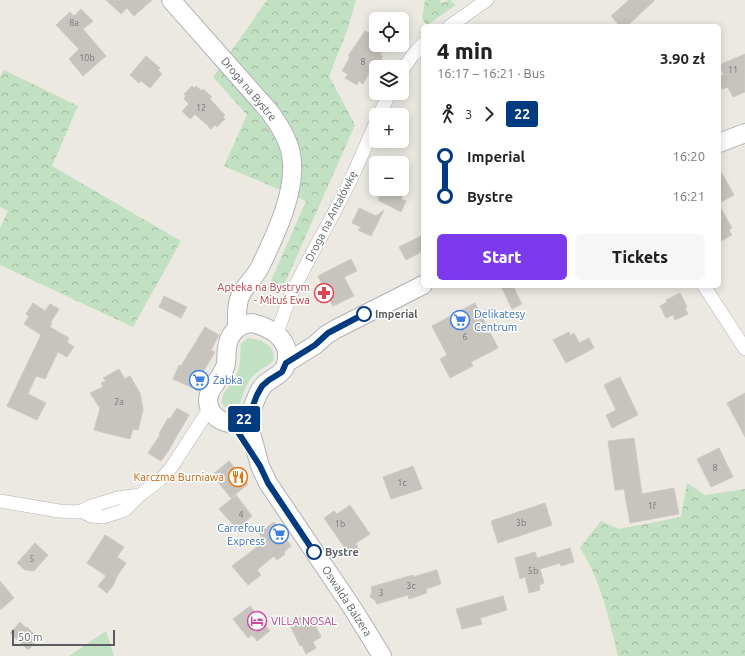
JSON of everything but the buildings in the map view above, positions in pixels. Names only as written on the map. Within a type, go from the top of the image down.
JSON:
[{"type":"street","name":"Droga na Bystre","points":[[171,0],[269,110],[280,127],[290,149],[293,170],[289,195],[260,268],[240,296],[237,328]]},
{"type":"street","points":[[453,24],[487,0]]},
{"type":"street","points":[[409,60],[421,46]]},
{"type":"street","points":[[721,142],[745,133]]},
{"type":"street","name":"Droga na Antałówkę","points":[[270,332],[285,309],[300,277],[343,196],[369,138]]},
{"type":"street","name":"Droga na Bystre","points":[[251,281],[249,298],[250,310],[287,354],[286,363]]},
{"type":"street","points":[[0,502],[59,511],[81,511],[118,498],[140,495],[161,479],[171,468],[206,414],[209,406],[208,397],[210,391],[225,367],[229,339],[237,328],[246,324],[306,341],[326,335],[421,285]]},
{"type":"street","points":[[705,288],[745,349]]},
{"type":"street","points":[[184,449],[202,432],[251,412],[262,386],[282,372],[286,363],[315,345],[326,335]]},
{"type":"street","name":"Oswalda Balzera","points":[[209,406],[213,414],[233,420],[260,466],[268,483],[353,609],[382,656]]},
{"type":"green space","points":[[267,0],[356,0],[348,28],[329,76],[355,125],[281,292],[267,290],[306,201],[224,166],[247,115],[213,77]]},
{"type":"green space","points":[[425,0],[440,0],[441,3],[450,0],[456,5],[428,24],[426,24],[422,19]]},
{"type":"green space","points":[[4,70],[78,106],[52,166],[181,241],[133,327],[0,265],[0,228],[8,211],[0,207],[0,77]]},
{"type":"green space","points":[[248,338],[266,343],[272,350],[274,359],[251,378],[246,386],[240,405],[236,409],[228,410],[222,404],[223,396],[238,372],[241,344]]},
{"type":"green space","points":[[687,483],[705,495],[745,489],[745,656],[618,656],[604,600],[594,573],[580,548],[601,521],[619,529],[681,517]]},
{"type":"green space","points":[[106,631],[114,656],[69,656]]},
{"type":"bus line","name":"22","points":[[314,552],[268,483],[260,466],[232,423],[236,423],[249,416],[262,386],[282,372],[286,366],[286,363],[295,356],[315,345],[328,333],[364,314]]},
{"type":"place","name":"Apteka na Bystrym - Mituś Ewa","points":[[324,293]]},
{"type":"place","name":"Imperial","points":[[364,314]]},
{"type":"place","name":"Delikatesy Centrum","points":[[460,320]]},
{"type":"place","name":"Żabka","points":[[199,380]]},
{"type":"place","name":"Karczma Burniawa","points":[[238,477]]},
{"type":"place","name":"Carrefour Express","points":[[279,534]]},
{"type":"place","name":"Bystre","points":[[314,552]]},
{"type":"place","name":"VILLA NOSAL","points":[[257,621]]}]
